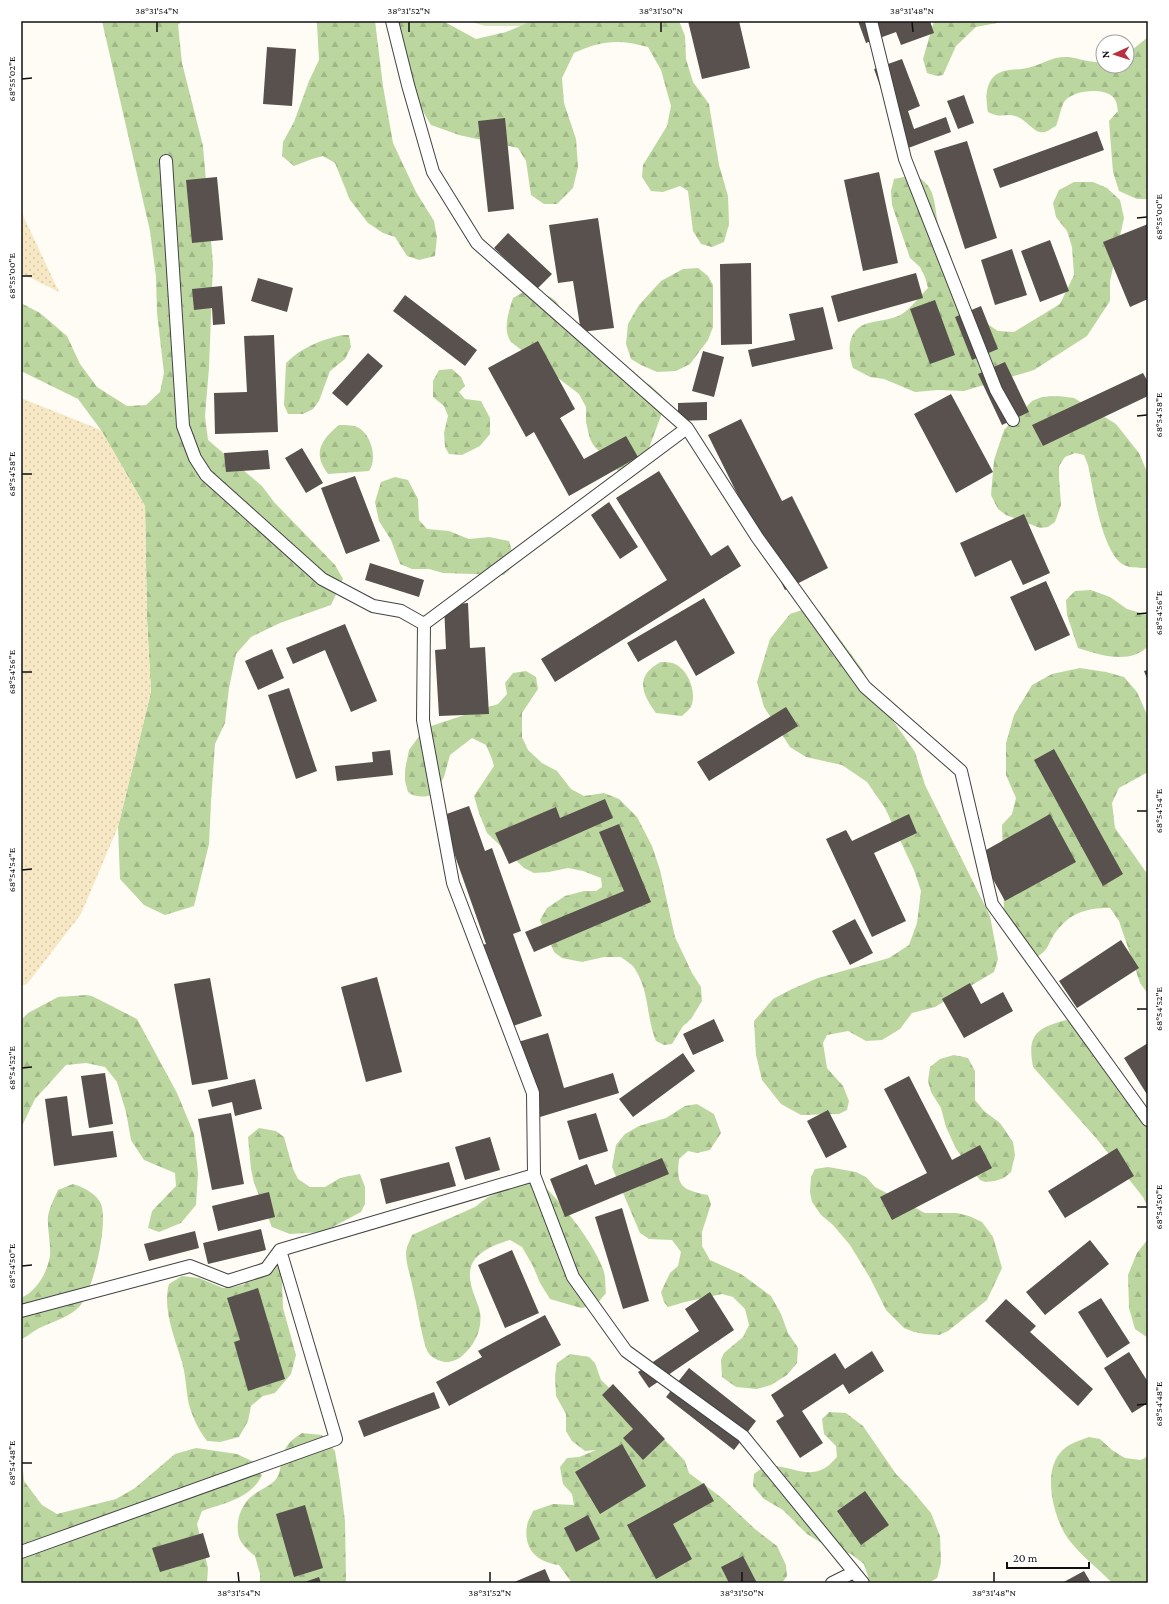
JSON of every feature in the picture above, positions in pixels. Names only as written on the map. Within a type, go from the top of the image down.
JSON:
[{"type":"lane","points":[[392,21],[408,85],[433,172],[477,243],[687,428],[757,537],[865,687],[961,771],[992,904],[1148,1120]]},
{"type":"lane","points":[[871,21],[905,160],[996,390],[1013,420]]},
{"type":"lane","points":[[166,161],[183,426],[195,458],[206,475],[322,579],[373,606],[401,611],[424,624]]},
{"type":"lane","points":[[424,624],[687,428]]},
{"type":"lane","points":[[424,624],[423,720],[452,883],[533,1093],[534,1175],[573,1277],[626,1351],[743,1436],[863,1583]]},
{"type":"lane","points":[[21,1310],[190,1266],[228,1281],[266,1269],[280,1250],[534,1175]]},
{"type":"lane","points":[[21,1552],[336,1439],[280,1250]]},
{"type":"lane","points":[[832,1583],[854,1572]]},
{"type":"green space","points":[[102,21],[182,21],[178,25],[182,63],[203,146],[213,264],[209,368],[205,416],[208,440],[262,486],[274,502],[335,565],[343,579],[331,605],[280,623],[251,637],[236,654],[229,688],[225,723],[215,744],[209,844],[194,906],[165,915],[144,905],[120,879],[118,827],[151,692],[147,620],[145,506],[101,430],[78,399],[21,371],[21,303],[40,313],[67,336],[80,364],[97,387],[127,406],[146,405],[160,392],[164,373],[157,313],[156,277],[150,231]]},
{"type":"green space","points":[[316,21],[375,21],[383,86],[393,143],[416,192],[434,221],[437,237],[435,256],[419,260],[407,256],[395,237],[383,233],[368,223],[350,200],[335,163],[323,156],[294,166],[282,156],[283,142],[294,122],[309,81],[319,60]]},
{"type":"green space","points":[[398,21],[443,21],[476,39],[506,32],[532,21],[679,21],[685,36],[686,59],[693,82],[709,104],[719,165],[728,196],[729,224],[724,242],[712,247],[701,244],[693,231],[688,191],[680,186],[663,192],[651,191],[642,177],[643,165],[667,126],[671,106],[661,70],[648,47],[638,44],[611,42],[593,45],[574,53],[562,78],[564,103],[576,139],[578,167],[573,188],[557,204],[544,204],[531,195],[526,161],[518,148],[459,135],[431,125],[411,88]]},
{"type":"green space","points":[[468,21],[571,21],[529,26],[485,26]]},
{"type":"green space","points":[[934,21],[1016,21],[976,27],[956,46],[943,75],[937,76],[927,73],[923,59]]},
{"type":"green space","points":[[1148,37],[1148,199],[1137,199],[1119,191],[1113,172],[1109,121],[1118,111],[1115,100],[1108,94],[1088,91],[1068,98],[1063,104],[1056,126],[1045,132],[1037,131],[1023,120],[1015,116],[999,116],[988,112],[987,94],[990,82],[993,77],[1004,71],[1028,68],[1053,59],[1069,57],[1095,62],[1095,74],[1135,74],[1135,48]]},
{"type":"green space","points":[[914,175],[922,179],[931,190],[939,227],[950,254],[961,300],[966,308],[998,331],[1014,332],[1060,304],[1074,275],[1072,247],[1067,231],[1056,217],[1053,203],[1059,190],[1074,182],[1093,182],[1107,188],[1120,200],[1124,218],[1110,281],[1110,301],[1087,336],[1034,370],[964,391],[938,390],[915,392],[884,379],[870,377],[853,368],[850,355],[850,341],[856,330],[869,323],[890,319],[902,314],[912,306],[928,288],[920,267],[910,258],[892,205],[891,191],[894,179]]},
{"type":"green space","points":[[698,268],[708,276],[713,285],[713,327],[708,340],[690,364],[676,371],[657,372],[631,359],[626,344],[628,324],[639,305],[661,281],[683,269]]},
{"type":"green space","points":[[527,290],[547,295],[555,301],[566,318],[639,379],[650,385],[662,396],[662,413],[646,456],[622,475],[594,446],[590,439],[586,422],[586,407],[579,394],[511,342],[508,337],[507,320],[513,298]]},
{"type":"green space","points":[[342,335],[349,335],[351,347],[345,359],[330,371],[319,401],[313,409],[303,414],[288,414],[284,405],[286,363],[305,348]]},
{"type":"green space","points":[[452,369],[461,377],[465,386],[459,392],[465,399],[481,401],[490,418],[490,434],[480,446],[462,455],[449,454],[445,447],[444,433],[448,416],[444,406],[433,397],[433,381],[439,370]]},
{"type":"green space","points":[[1058,396],[1074,398],[1116,424],[1139,453],[1147,472],[1148,568],[1124,565],[1116,558],[1110,548],[1104,535],[1088,465],[1084,455],[1075,453],[1065,457],[1059,466],[1061,505],[1055,522],[1048,527],[1040,528],[1006,515],[998,509],[991,495],[994,460],[1004,430],[1032,401],[1042,397]]},
{"type":"green space","points":[[339,425],[350,425],[357,427],[366,435],[372,447],[373,453],[372,466],[369,471],[328,474],[320,460],[321,447],[327,436]]},
{"type":"green space","points":[[395,477],[408,480],[418,499],[419,520],[427,529],[449,531],[469,539],[489,537],[509,541],[515,562],[513,566],[504,575],[443,573],[429,569],[412,569],[400,564],[391,540],[379,521],[375,502],[381,482]]},
{"type":"green space","points":[[1091,590],[1110,597],[1127,609],[1148,615],[1148,646],[1141,652],[1124,657],[1114,657],[1078,648],[1067,615],[1066,600],[1075,591]]},
{"type":"green space","points":[[805,609],[820,612],[862,669],[878,699],[915,752],[925,785],[990,916],[998,959],[994,972],[935,1007],[912,1013],[900,1029],[882,1040],[866,1041],[848,1031],[827,1035],[823,1043],[827,1068],[843,1086],[849,1101],[847,1110],[839,1114],[801,1115],[781,1104],[762,1080],[756,1055],[754,1021],[773,999],[792,989],[818,978],[889,958],[909,945],[917,923],[921,891],[914,870],[885,808],[867,782],[842,765],[806,757],[790,747],[764,707],[757,682],[770,639],[790,614]]},
{"type":"green space","points":[[661,662],[677,665],[685,673],[691,683],[693,701],[691,707],[682,716],[656,713],[644,692],[643,685],[647,673]]},
{"type":"green space","points":[[1080,668],[1106,672],[1124,677],[1137,692],[1148,717],[1148,772],[1119,788],[1112,803],[1115,828],[1148,875],[1148,994],[1140,983],[1119,921],[1110,908],[1093,909],[1072,916],[1055,933],[1047,948],[1034,959],[1004,916],[1002,825],[1012,814],[1016,798],[1006,775],[1006,743],[1014,715],[1032,685],[1052,674]]},
{"type":"green space","points":[[526,671],[536,677],[538,689],[522,713],[522,737],[528,750],[542,763],[557,771],[571,789],[584,796],[604,793],[619,799],[637,817],[652,846],[660,870],[675,937],[692,973],[701,987],[702,1001],[691,1019],[683,1026],[672,1044],[664,1045],[656,1041],[646,996],[640,978],[635,969],[629,963],[621,957],[604,957],[582,962],[562,958],[554,952],[540,920],[547,908],[565,896],[584,891],[596,891],[602,887],[601,878],[583,871],[568,868],[534,873],[524,868],[487,833],[474,796],[494,766],[486,745],[472,738],[450,755],[444,777],[434,795],[420,796],[408,792],[405,781],[405,770],[409,750],[425,728],[498,704],[507,694],[505,683],[513,673]]},
{"type":"green space","points":[[92,996],[137,1019],[177,1093],[194,1134],[198,1173],[196,1205],[181,1223],[159,1232],[148,1228],[152,1211],[176,1186],[175,1173],[144,1160],[131,1140],[126,1112],[117,1082],[105,1067],[86,1063],[66,1065],[35,1099],[21,1128],[21,1020],[28,1013],[58,997]]},
{"type":"green space","points":[[1066,1020],[1078,1027],[1148,1121],[1148,1208],[1143,1197],[1096,1138],[1033,1067],[1031,1047],[1036,1034],[1047,1026]]},
{"type":"green space","points":[[954,1055],[968,1058],[975,1071],[975,1100],[984,1111],[1000,1123],[1013,1142],[1015,1155],[1011,1172],[1004,1178],[985,1182],[980,1180],[956,1149],[946,1127],[941,1108],[931,1092],[928,1081],[930,1067],[940,1059]]},
{"type":"green space","points":[[697,1104],[714,1114],[721,1133],[710,1150],[697,1153],[688,1151],[679,1159],[678,1175],[682,1185],[686,1189],[708,1195],[711,1204],[702,1232],[702,1246],[710,1260],[741,1274],[771,1296],[781,1314],[788,1333],[798,1348],[797,1363],[787,1375],[771,1385],[757,1389],[736,1387],[722,1377],[721,1360],[724,1353],[743,1337],[749,1325],[745,1309],[733,1297],[722,1294],[668,1307],[664,1302],[661,1292],[670,1273],[678,1266],[681,1252],[672,1240],[649,1239],[640,1233],[612,1167],[616,1145],[625,1134],[639,1126],[666,1118],[685,1106]]},
{"type":"green space","points":[[259,1128],[276,1131],[284,1137],[293,1169],[298,1179],[310,1187],[325,1187],[340,1178],[360,1174],[365,1187],[365,1204],[361,1212],[323,1232],[290,1234],[272,1227],[254,1183],[251,1169],[248,1137]]},
{"type":"green space","points":[[828,1167],[856,1172],[866,1177],[875,1187],[925,1213],[957,1213],[969,1216],[982,1222],[993,1237],[1002,1268],[987,1300],[948,1331],[939,1335],[914,1332],[904,1328],[886,1310],[870,1278],[850,1245],[833,1225],[821,1215],[812,1202],[810,1192],[811,1177],[815,1169]]},
{"type":"green space","points":[[528,1180],[538,1180],[566,1210],[584,1234],[603,1269],[606,1293],[596,1305],[581,1308],[550,1299],[540,1283],[533,1266],[522,1247],[510,1240],[499,1244],[481,1253],[473,1262],[471,1267],[470,1278],[480,1314],[480,1327],[475,1340],[468,1351],[456,1360],[444,1362],[432,1357],[427,1351],[422,1334],[406,1258],[407,1246],[412,1235],[475,1207],[488,1197]]},
{"type":"green space","points":[[73,1184],[92,1193],[100,1202],[103,1211],[101,1239],[90,1287],[79,1307],[63,1318],[38,1329],[21,1340],[21,1298],[32,1291],[40,1281],[49,1262],[50,1246],[48,1216],[50,1209],[58,1190]]},
{"type":"green space","points":[[1148,1239],[1148,1338],[1135,1329],[1129,1308],[1128,1275],[1137,1253]]},
{"type":"green space","points":[[262,1262],[278,1264],[282,1280],[283,1308],[296,1355],[291,1374],[275,1393],[263,1396],[251,1406],[248,1421],[239,1437],[220,1442],[207,1441],[196,1424],[189,1405],[183,1367],[168,1313],[167,1293],[169,1284],[182,1276],[199,1278],[223,1288],[233,1287],[245,1284],[251,1267]]},
{"type":"green space","points":[[570,1354],[589,1357],[595,1363],[601,1380],[671,1446],[685,1461],[689,1473],[722,1498],[755,1529],[777,1546],[786,1565],[787,1576],[782,1583],[572,1583],[559,1565],[545,1561],[534,1553],[527,1542],[526,1534],[528,1523],[533,1511],[553,1504],[574,1505],[572,1494],[563,1484],[560,1467],[567,1458],[579,1457],[596,1450],[585,1451],[572,1441],[566,1431],[566,1414],[556,1396],[555,1376],[557,1363]]},
{"type":"green space","points":[[829,1412],[846,1413],[863,1426],[896,1474],[931,1513],[940,1536],[941,1563],[937,1578],[929,1583],[870,1583],[864,1564],[851,1554],[826,1546],[807,1534],[783,1510],[764,1499],[753,1486],[754,1474],[765,1467],[772,1466],[816,1472],[827,1467],[837,1457],[836,1446],[824,1434],[822,1419]]},
{"type":"green space","points":[[302,1433],[322,1435],[335,1451],[345,1521],[346,1583],[260,1583],[260,1574],[255,1556],[243,1545],[238,1534],[239,1516],[244,1505],[252,1496],[276,1480],[285,1449],[293,1439]]},
{"type":"green space","points":[[1089,1437],[1100,1439],[1112,1450],[1125,1458],[1141,1460],[1148,1456],[1148,1583],[1112,1583],[1074,1546],[1069,1540],[1059,1521],[1052,1497],[1051,1484],[1055,1462],[1060,1453],[1066,1447]]},
{"type":"green space","points":[[196,1448],[237,1454],[254,1462],[262,1475],[251,1490],[244,1495],[202,1511],[197,1524],[208,1568],[207,1583],[21,1583],[21,1450],[24,1481],[42,1505],[57,1514],[116,1499],[135,1488],[175,1454]]},
{"type":"sand","points":[[21,211],[59,292],[21,273]]},
{"type":"sand","points":[[21,398],[101,430],[145,506],[147,620],[151,692],[118,827],[81,914],[27,984],[21,986]]},
{"type":"building","points":[[688,21],[739,21],[750,68],[702,79]]},
{"type":"building","points":[[858,21],[930,21],[934,33],[901,45],[896,32],[866,43]]},
{"type":"building","points":[[267,47],[296,49],[292,106],[263,104]]},
{"type":"building","points":[[902,59],[920,106],[908,111],[914,129],[946,117],[951,132],[903,150],[874,69]]},
{"type":"building","points":[[964,95],[974,123],[958,129],[947,101]]},
{"type":"building","points":[[505,118],[514,209],[488,212],[478,121]]},
{"type":"building","points":[[1097,131],[1104,150],[1000,188],[993,169]]},
{"type":"building","points":[[967,141],[997,238],[965,249],[934,151]]},
{"type":"building","points":[[879,172],[898,263],[863,271],[844,180]]},
{"type":"building","points":[[217,177],[223,240],[192,243],[186,180]]},
{"type":"building","points":[[598,218],[614,328],[581,332],[573,281],[558,283],[549,225]]},
{"type":"building","points":[[1148,224],[1148,299],[1130,307],[1103,242]]},
{"type":"building","points":[[508,233],[552,274],[537,289],[494,248]]},
{"type":"building","points":[[1050,240],[1069,291],[1040,302],[1021,251]]},
{"type":"building","points":[[1012,249],[1027,295],[995,305],[981,260]]},
{"type":"building","points":[[751,263],[752,344],[721,345],[720,264]]},
{"type":"building","points":[[916,273],[923,298],[838,322],[831,296]]},
{"type":"building","points":[[258,278],[293,288],[287,312],[251,301]]},
{"type":"building","points":[[222,286],[225,324],[213,325],[212,308],[194,310],[192,289]]},
{"type":"building","points":[[405,295],[477,350],[465,366],[393,311]]},
{"type":"building","points":[[935,300],[955,355],[930,364],[910,309]]},
{"type":"building","points":[[981,306],[998,349],[972,360],[955,317]]},
{"type":"building","points":[[823,307],[833,349],[752,367],[748,350],[795,340],[789,314]]},
{"type":"building","points":[[274,335],[278,432],[215,434],[214,393],[247,392],[244,336]]},
{"type":"building","points":[[538,341],[575,409],[560,418],[584,459],[626,436],[638,457],[569,496],[534,432],[526,437],[488,368]]},
{"type":"building","points":[[703,351],[724,357],[714,397],[692,391]]},
{"type":"building","points":[[368,353],[383,366],[347,406],[332,393]]},
{"type":"building","points":[[1005,362],[1029,412],[1002,425],[978,374]]},
{"type":"building","points":[[1143,373],[1148,382],[1148,396],[1043,446],[1032,425]]},
{"type":"building","points":[[951,394],[993,472],[956,493],[914,414]]},
{"type":"building","points":[[707,402],[707,420],[678,421],[678,403]]},
{"type":"building","points":[[741,419],[782,501],[792,496],[828,568],[785,590],[708,435]]},
{"type":"building","points":[[302,448],[323,483],[306,493],[285,458]]},
{"type":"building","points":[[268,450],[270,469],[226,472],[224,453]]},
{"type":"building","points":[[659,471],[711,556],[728,545],[741,566],[555,682],[541,659],[667,580],[616,498]]},
{"type":"building","points":[[355,476],[380,541],[346,554],[321,488]]},
{"type":"building","points":[[609,502],[638,547],[620,559],[591,515]]},
{"type":"building","points":[[1024,514],[1050,573],[1023,585],[1011,560],[975,577],[960,543]]},
{"type":"building","points":[[370,563],[424,580],[419,597],[365,580]]},
{"type":"building","points":[[1046,581],[1070,635],[1035,651],[1010,597]]},
{"type":"building","points":[[704,598],[735,653],[696,676],[676,640],[638,662],[627,643]]},
{"type":"building","points":[[468,603],[470,648],[485,647],[489,714],[439,716],[435,650],[446,649],[444,605]]},
{"type":"building","points":[[345,624],[377,701],[351,712],[325,650],[293,664],[286,648]]},
{"type":"building","points":[[272,649],[284,678],[258,690],[245,661]]},
{"type":"building","points":[[1148,670],[1148,681],[1144,671]]},
{"type":"building","points":[[289,688],[317,771],[296,779],[268,695]]},
{"type":"building","points":[[786,707],[798,726],[709,781],[697,762]]},
{"type":"building","points":[[1054,749],[1123,874],[1103,886],[1034,760]]},
{"type":"building","points":[[390,750],[393,775],[337,781],[335,766],[373,762],[372,752]]},
{"type":"building","points":[[605,799],[613,818],[509,864],[495,833],[556,807],[560,818]]},
{"type":"building","points":[[469,806],[485,851],[492,848],[521,931],[513,934],[542,1016],[504,1029],[475,947],[486,944],[441,816]]},
{"type":"building","points":[[909,814],[917,833],[874,853],[906,921],[872,937],[826,839],[846,830],[852,841]]},
{"type":"building","points":[[1050,814],[1076,862],[1005,901],[979,854]]},
{"type":"building","points":[[619,824],[651,902],[534,952],[525,932],[624,891],[599,832]]},
{"type":"building","points":[[855,919],[873,953],[850,965],[832,931]]},
{"type":"building","points":[[1121,940],[1139,968],[1077,1008],[1059,981]]},
{"type":"building","points":[[377,977],[402,1072],[366,1082],[341,987]]},
{"type":"building","points":[[210,978],[228,1079],[192,1085],[174,984]]},
{"type":"building","points":[[970,983],[981,1004],[1003,992],[1013,1011],[964,1038],[942,999]]},
{"type":"building","points":[[714,1019],[724,1041],[693,1055],[683,1034]]},
{"type":"building","points":[[548,1033],[564,1088],[613,1073],[619,1093],[540,1117],[518,1042]]},
{"type":"building","points":[[1148,1043],[1148,1096],[1124,1058]]},
{"type":"building","points":[[683,1053],[695,1071],[633,1117],[619,1099]]},
{"type":"building","points":[[105,1073],[113,1124],[89,1128],[81,1076]]},
{"type":"building","points":[[909,1076],[952,1160],[980,1145],[992,1168],[892,1220],[880,1197],[927,1173],[884,1089]]},
{"type":"building","points":[[255,1079],[262,1109],[235,1116],[232,1102],[212,1107],[208,1090]]},
{"type":"building","points":[[67,1096],[72,1136],[113,1131],[117,1157],[54,1166],[45,1099]]},
{"type":"building","points":[[828,1110],[847,1147],[826,1158],[807,1121]]},
{"type":"building","points":[[231,1113],[244,1184],[212,1190],[198,1119]]},
{"type":"building","points":[[596,1113],[608,1151],[579,1160],[567,1121]]},
{"type":"building","points":[[490,1137],[500,1170],[465,1180],[455,1147]]},
{"type":"building","points":[[1117,1148],[1134,1176],[1065,1218],[1048,1191]]},
{"type":"building","points":[[662,1158],[669,1174],[565,1217],[550,1179],[587,1164],[595,1185]]},
{"type":"building","points":[[449,1162],[456,1186],[386,1204],[380,1179]]},
{"type":"building","points":[[269,1192],[275,1217],[218,1231],[212,1206]]},
{"type":"building","points":[[622,1208],[649,1301],[623,1309],[595,1217]]},
{"type":"building","points":[[261,1229],[266,1250],[208,1264],[203,1243]]},
{"type":"building","points":[[195,1231],[199,1248],[149,1261],[144,1244]]},
{"type":"building","points":[[1090,1240],[1109,1264],[1045,1315],[1026,1292]]},
{"type":"building","points":[[512,1250],[539,1313],[505,1328],[478,1265]]},
{"type":"building","points":[[258,1288],[285,1379],[248,1391],[234,1342],[240,1340],[227,1298]]},
{"type":"building","points":[[710,1292],[734,1330],[649,1388],[638,1372],[699,1331],[685,1309]]},
{"type":"building","points":[[1101,1298],[1130,1343],[1107,1358],[1078,1312]]},
{"type":"building","points":[[1006,1299],[1036,1326],[1030,1332],[1093,1389],[1078,1406],[985,1321]]},
{"type":"building","points":[[545,1315],[561,1345],[449,1406],[436,1382],[482,1357],[478,1351]]},
{"type":"building","points":[[872,1351],[884,1371],[849,1394],[843,1384],[802,1411],[823,1443],[800,1458],[776,1421],[784,1416],[771,1395],[835,1353],[845,1369]]},
{"type":"building","points":[[1129,1352],[1148,1382],[1148,1403],[1132,1413],[1104,1368]]},
{"type":"building","points":[[689,1368],[756,1421],[734,1450],[666,1397]]},
{"type":"building","points":[[613,1384],[665,1439],[643,1460],[623,1438],[633,1429],[602,1395]]},
{"type":"building","points":[[434,1392],[440,1408],[364,1437],[358,1421]]},
{"type":"building","points":[[622,1444],[646,1486],[600,1514],[575,1472]]},
{"type":"building","points":[[704,1483],[714,1501],[673,1524],[692,1559],[656,1579],[627,1525]]},
{"type":"building","points":[[865,1491],[889,1525],[861,1545],[837,1511]]},
{"type":"building","points":[[305,1505],[323,1568],[294,1577],[276,1514]]},
{"type":"building","points":[[588,1515],[600,1539],[576,1552],[564,1528]]},
{"type":"building","points":[[203,1533],[210,1557],[160,1572],[152,1548]]},
{"type":"building","points":[[743,1556],[757,1583],[729,1583],[721,1567]]},
{"type":"building","points":[[545,1569],[551,1583],[512,1583]]},
{"type":"building","points":[[1084,1571],[1091,1583],[1062,1583]]},
{"type":"building","points":[[319,1577],[321,1583],[302,1583]]}]
